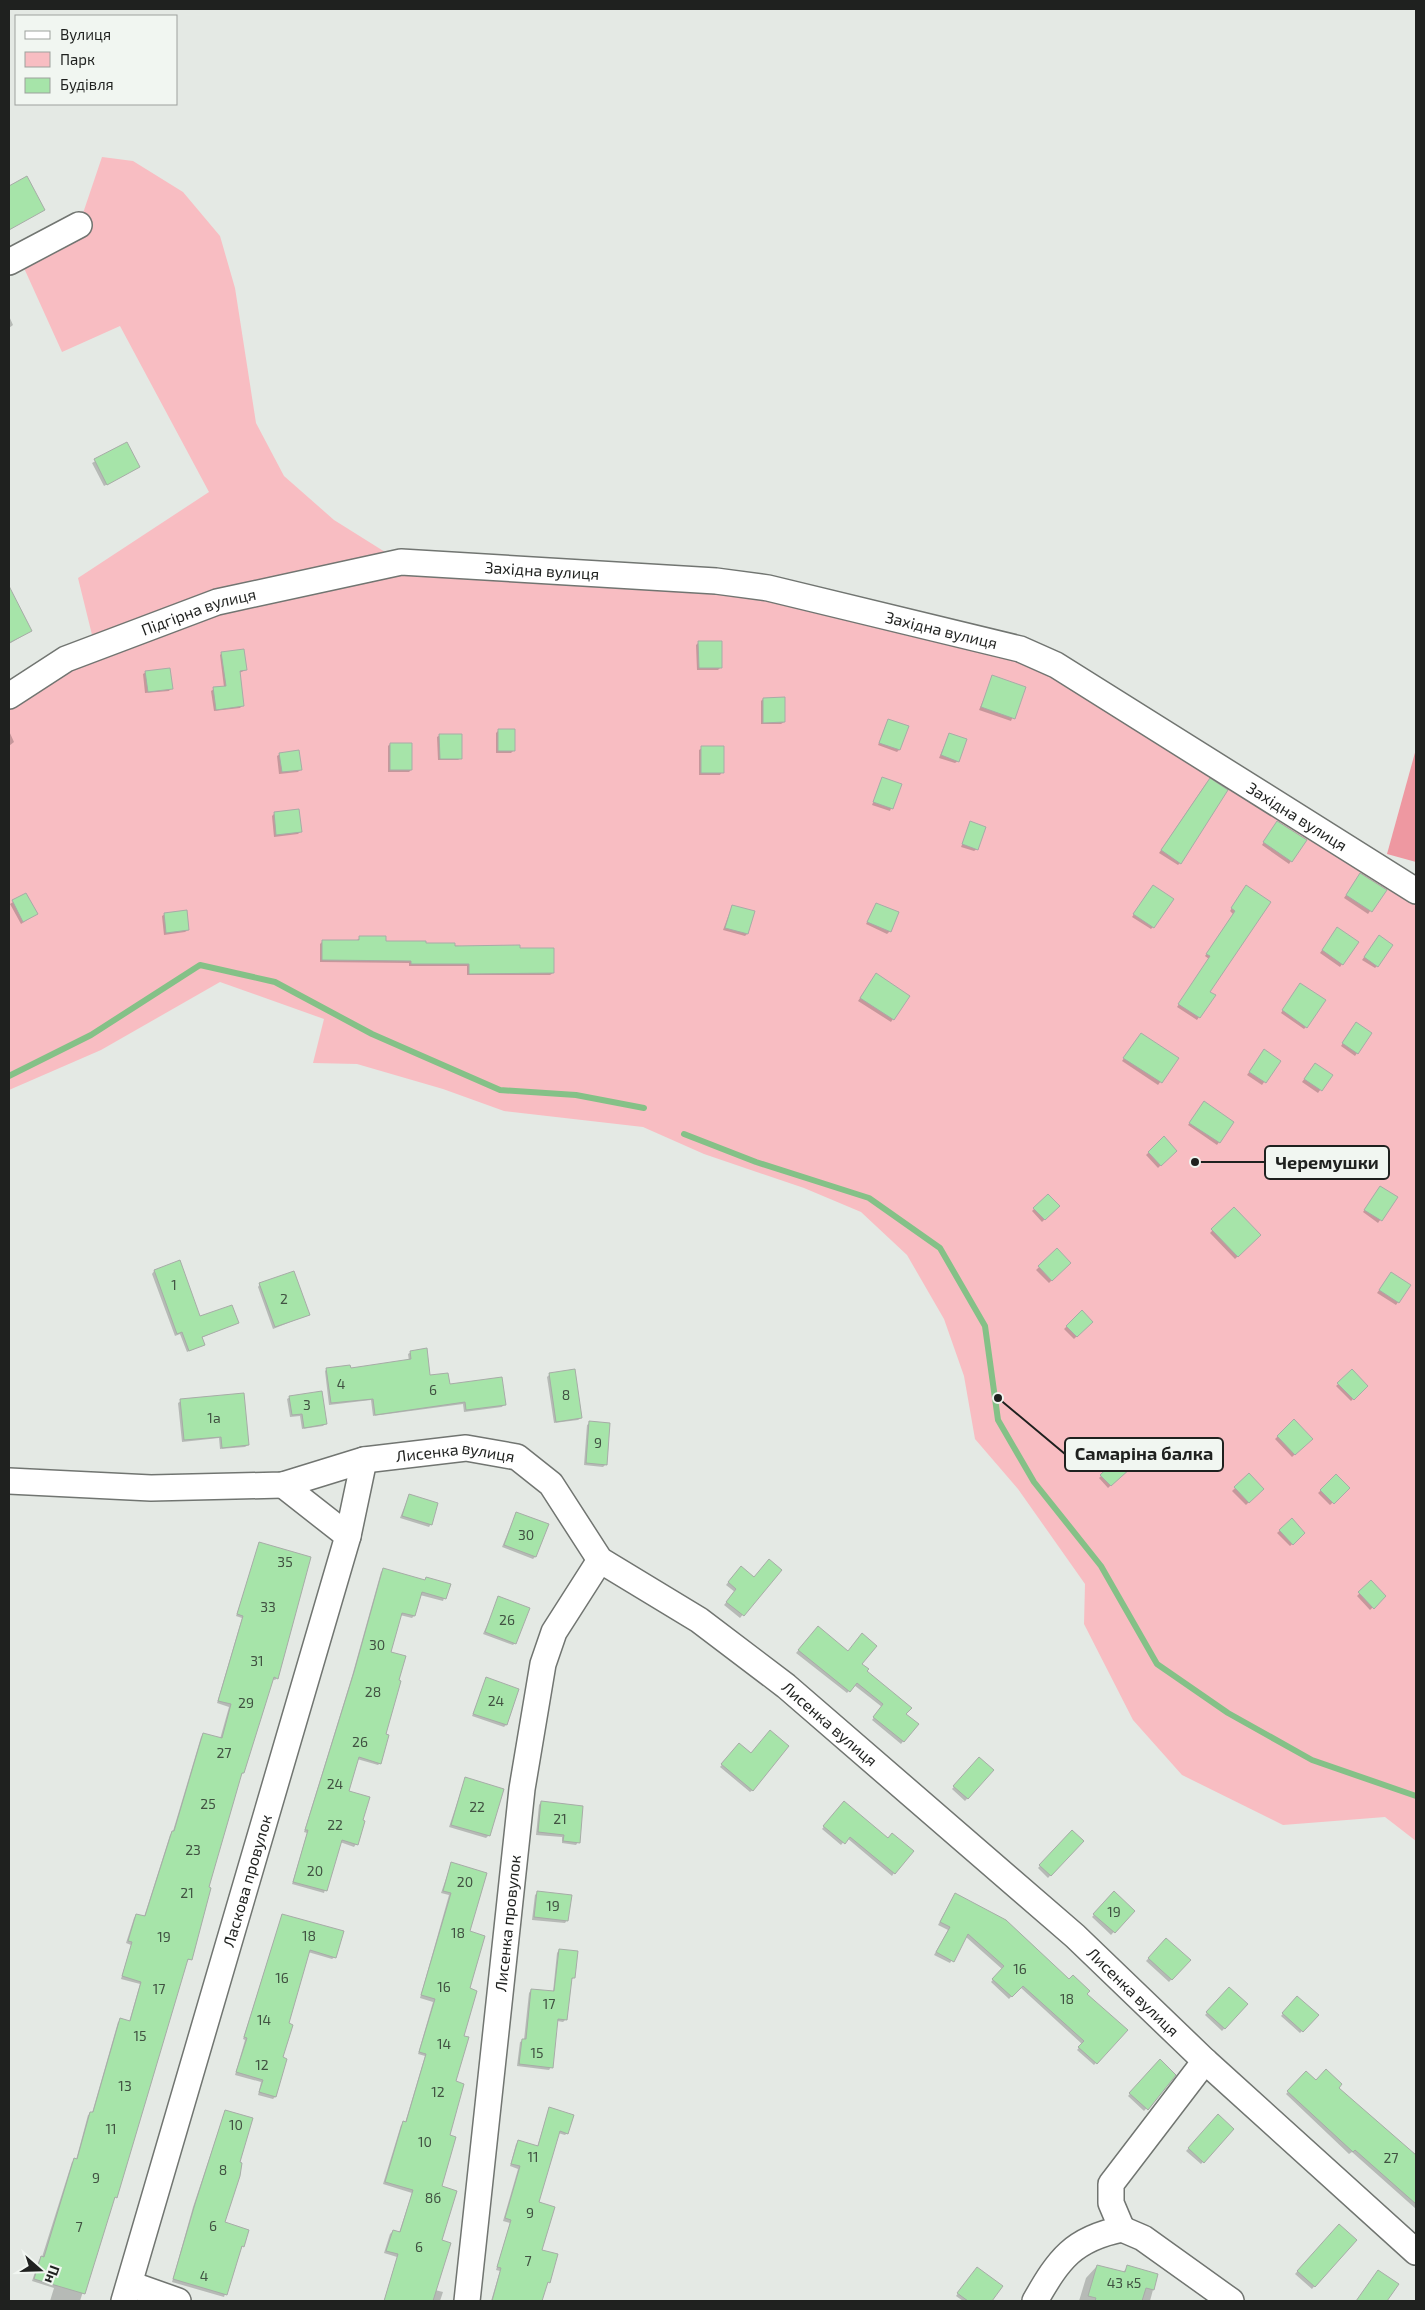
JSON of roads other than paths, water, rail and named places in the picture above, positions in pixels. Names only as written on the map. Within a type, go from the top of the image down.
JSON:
[{"type":"street","points":[[9,262],[79,225]]},
{"type":"street","name":"Підгірна вулиця","points":[[9,696],[66,659],[217,602],[401,562]]},
{"type":"street","name":"Західна вулиця","points":[[401,562],[716,581],[768,588],[1020,649],[1056,665],[1416,891]]},
{"type":"street","name":"Лисенка вулиця","points":[[9,1481],[150,1488],[283,1485],[364,1460],[466,1448],[517,1457],[551,1484],[600,1560],[699,1620],[786,1686],[1075,1936],[1205,2061],[1416,2252]]},
{"type":"street","name":"Ласкова провулок","points":[[127,2293],[348,1536],[364,1460]]},
{"type":"street","points":[[283,1485],[348,1536]]},
{"type":"street","name":"Лисенка провулок","points":[[467,2301],[522,1790],[543,1664],[554,1632],[600,1560]]},
{"type":"street","points":[[1122,2229],[1111,2203],[1112,2184],[1205,2061]]},
{"type":"street","points":[[1035,2301],[1054,2269],[1076,2246],[1100,2234],[1122,2229],[1143,2238],[1232,2301]]},
{"type":"street","points":[[127,2293],[178,2301]]},
{"type":"waterway","points":[[9,1076],[91,1035],[200,965],[275,982],[372,1034],[500,1090],[576,1095],[644,1108]]},
{"type":"waterway","points":[[684,1134],[756,1162],[869,1198],[940,1248],[985,1326],[998,1420],[1034,1482],[1101,1566],[1157,1664],[1228,1713],[1312,1760],[1416,1796]]},
{"type":"place","name":"Черемушки","points":[[1195,1162]]},
{"type":"place","name":"Самаріна балка","points":[[998,1398]]}]
